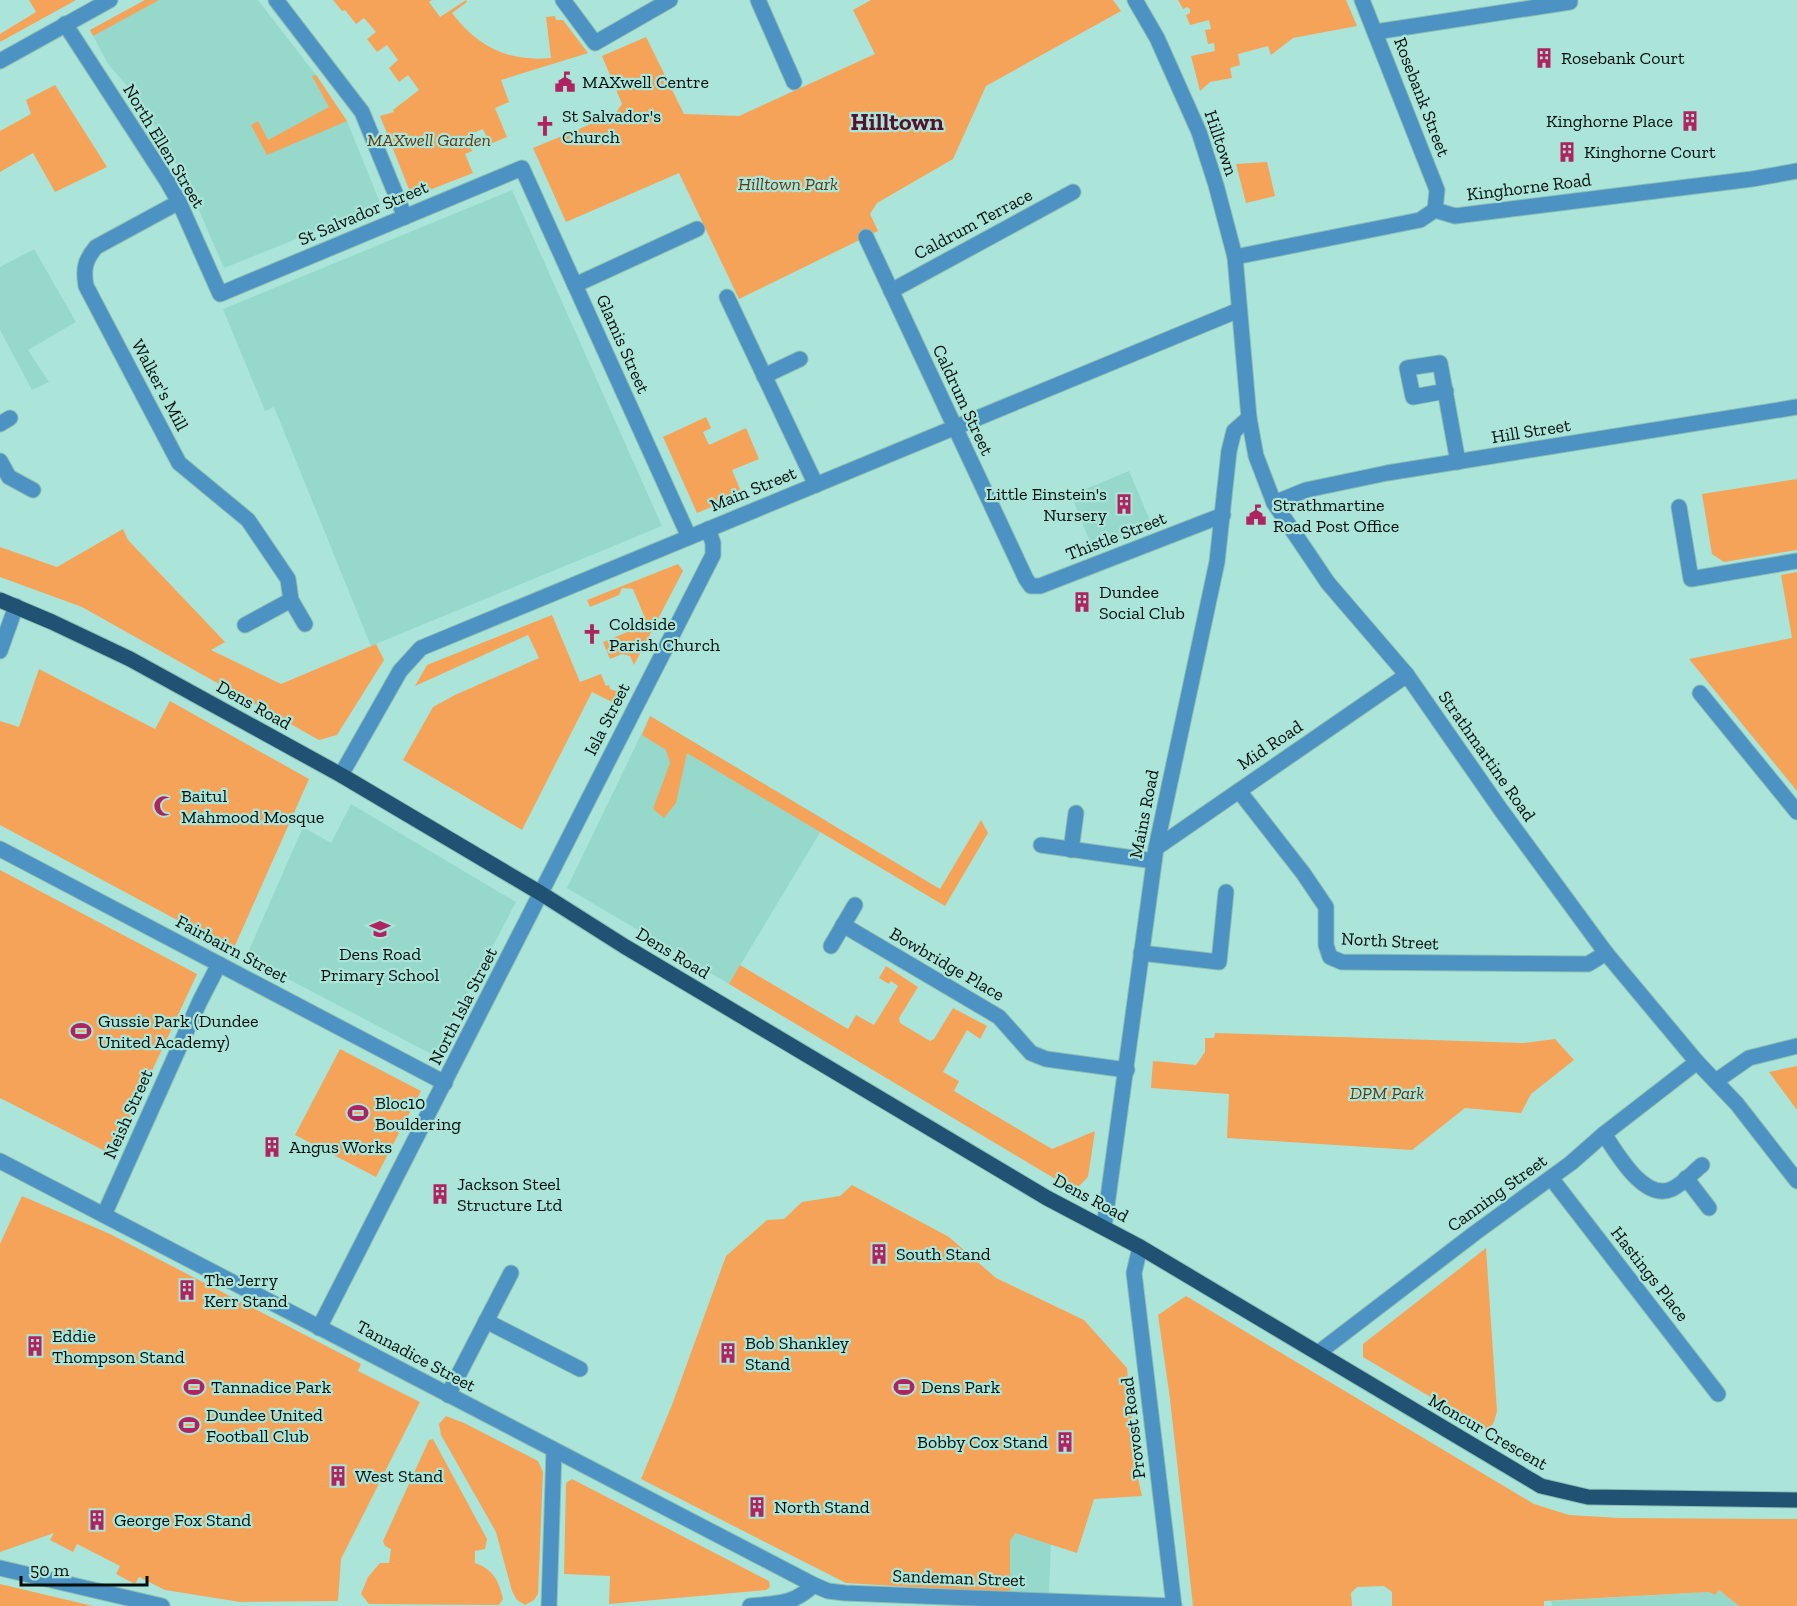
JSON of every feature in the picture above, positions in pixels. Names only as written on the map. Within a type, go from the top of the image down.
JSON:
[{"type":"main road","name":"Dens Road","points":[[0,600],[130,659],[341,775],[1036,1192],[1140,1247],[1318,1353]]},
{"type":"main road","name":"Moncur Crescent","points":[[1318,1353],[1541,1486],[1555,1491],[1588,1497],[1797,1500]]},
{"type":"street","points":[[0,61],[110,0]]},
{"type":"street","points":[[276,0],[362,112],[405,217]]},
{"type":"street","points":[[563,0],[595,43],[670,0]]},
{"type":"street","points":[[758,0],[794,82]]},
{"type":"street","name":"Hilltown","points":[[1135,0],[1157,38],[1199,132],[1235,257],[1239,310]]},
{"type":"street","name":"Rosebank Street","points":[[1362,0],[1437,190],[1435,210]]},
{"type":"street","points":[[1375,32],[1570,2]]},
{"type":"street","name":"North Ellen Street","points":[[65,24],[179,202],[220,294]]},
{"type":"street","name":"St Salvador Street","points":[[220,294],[522,168]]},
{"type":"street","name":"Glamis Street","points":[[522,168],[689,537]]},
{"type":"street","name":"Kinghorne Road","points":[[1435,210],[1455,216],[1752,179],[1797,171]]},
{"type":"street","name":"Caldrum Terrace","points":[[891,291],[1073,192]]},
{"type":"street","name":"Walker's Mill","points":[[179,202],[96,247],[87,258],[84,272],[86,286],[179,463],[248,520],[288,579],[291,600],[305,624]]},
{"type":"street","points":[[1235,257],[1420,220],[1435,210]]},
{"type":"street","points":[[575,285],[698,229]]},
{"type":"street","name":"Caldrum Street","points":[[866,237],[1026,579]]},
{"type":"street","points":[[727,297],[816,485]]},
{"type":"street","name":"Strathmartine Road","points":[[1239,310],[1249,418],[1256,456],[1274,502],[1328,583],[1407,675],[1501,810],[1606,953],[1697,1062],[1737,1104],[1797,1182]]},
{"type":"street","name":"Main Street","points":[[341,775],[400,671],[421,648],[1239,310]]},
{"type":"street","points":[[764,376],[800,359]]},
{"type":"street","points":[[1446,392],[1458,462]]},
{"type":"street","name":"Hill Street","points":[[1274,502],[1306,490],[1387,474],[1797,407]]},
{"type":"street","name":"Mains Road","points":[[1104,1227],[1155,855],[1217,562],[1229,451],[1234,431],[1249,418]]},
{"type":"street","points":[[0,460],[9,477],[33,490]]},
{"type":"street","points":[[1679,507],[1691,579],[1797,561]]},
{"type":"street","name":"Thistle Street","points":[[1026,579],[1031,586],[1040,586],[1223,515]]},
{"type":"street","name":"Isla Street","points":[[542,894],[713,555],[713,543],[708,529]]},
{"type":"street","points":[[245,625],[291,600]]},
{"type":"street","points":[[0,651],[16,606]]},
{"type":"street","name":"Mid Road","points":[[1155,855],[1239,791],[1407,675]]},
{"type":"street","points":[[1700,693],[1797,812]]},
{"type":"street","name":"North Street","points":[[1239,791],[1303,873],[1326,907],[1326,945],[1330,957],[1342,962],[1588,964],[1606,953]]},
{"type":"street","points":[[1071,850],[1076,813]]},
{"type":"street","points":[[1041,845],[1071,850],[1155,855]]},
{"type":"street","name":"Fairbairn Street","points":[[0,849],[445,1083]]},
{"type":"street","points":[[1141,953],[1219,962],[1226,892]]},
{"type":"street","name":"North Isla Street","points":[[319,1328],[542,894]]},
{"type":"street","points":[[831,946],[855,905]]},
{"type":"street","name":"Bowbridge Place","points":[[843,925],[999,1017],[1031,1053],[1046,1059],[1127,1070]]},
{"type":"street","name":"Neish Street","points":[[104,1215],[200,1001],[219,964]]},
{"type":"street","points":[[1716,1081],[1749,1058],[1797,1046]]},
{"type":"street","name":"Canning Street","points":[[1318,1353],[1551,1178],[1697,1062]]},
{"type":"street","points":[[1604,1134],[1638,1181],[1652,1189],[1671,1190],[1702,1165]]},
{"type":"street","name":"Tannadice Street","points":[[0,1161],[814,1585]]},
{"type":"street","name":"Hastings Place","points":[[1551,1178],[1718,1394]]},
{"type":"street","points":[[1686,1178],[1709,1208]]},
{"type":"street","name":"Provost Road","points":[[1140,1247],[1134,1273],[1173,1606]]},
{"type":"street","points":[[448,1395],[511,1273]]},
{"type":"street","points":[[486,1321],[580,1369]]},
{"type":"street","points":[[549,1606],[554,1450]]},
{"type":"street","points":[[0,1568],[162,1606]]},
{"type":"street","points":[[750,1606],[786,1603],[801,1598],[814,1585]]},
{"type":"street","name":"Sandeman Street","points":[[814,1585],[828,1591],[845,1593],[1173,1606]]},
{"type":"shaded area","points":[[145,0],[258,0],[316,75],[347,121],[381,205],[224,268],[188,185],[139,100],[108,64],[90,30]]},
{"type":"shaded area","points":[[512,190],[662,526],[371,646],[274,407],[265,411],[223,309]]},
{"type":"shaded area","points":[[34,249],[76,322],[28,350],[49,382],[32,390],[0,330],[0,267]]},
{"type":"shaded area","points":[[1129,471],[1152,525],[1093,549],[1071,495]]},
{"type":"shaded area","points":[[650,716],[827,821],[729,984],[567,888]]},
{"type":"shaded area","name":"Dens Road Primary School","points":[[351,804],[516,902],[435,1056],[246,957],[303,827],[331,843]]},
{"type":"shaded area","points":[[1015,1533],[1051,1544],[1049,1594],[1010,1593],[1010,1541]]},
{"type":"shaded area","points":[[1719,1590],[1739,1606],[1552,1606],[1551,1601],[1709,1592],[1715,1595]]},
{"type":"green space","points":[[29,0],[76,0],[0,42],[0,34],[36,12]]},
{"type":"green space","points":[[145,0],[159,0],[93,36],[90,30]]},
{"type":"green space","name":"MAXwell Garden","points":[[333,0],[432,0],[429,2],[440,17],[466,0],[467,2],[452,13],[472,35],[495,50],[535,59],[551,58],[546,17],[555,16],[556,20],[563,20],[588,53],[501,80],[509,102],[495,108],[507,137],[490,144],[483,129],[466,136],[472,151],[465,154],[473,173],[412,197],[380,116],[394,112],[393,110],[419,90],[408,75],[399,82],[389,68],[398,60],[387,45],[377,52],[367,39],[376,32],[364,18],[356,24]]},
{"type":"green space","name":"Hilltown Park","points":[[871,0],[1113,0],[1121,11],[986,86],[953,159],[877,203],[870,214],[878,231],[739,299],[679,173],[566,222],[533,148],[615,114],[622,104],[602,56],[646,37],[684,114],[739,116],[875,54],[853,10]]},
{"type":"green space","points":[[1178,0],[1346,0],[1357,26],[1293,38],[1271,55],[1268,46],[1238,54],[1240,65],[1230,68],[1232,78],[1210,82],[1200,91],[1191,56],[1215,51],[1214,43],[1208,44],[1205,30],[1211,29],[1209,20],[1190,25],[1186,15],[1190,13],[1190,9],[1187,7],[1183,9]]},
{"type":"green space","points":[[316,75],[347,121],[267,155],[251,125],[258,121],[268,140],[329,107],[312,76]]},
{"type":"green space","points":[[55,85],[107,167],[55,192],[33,153],[0,172],[0,131],[31,114],[26,100]]},
{"type":"green space","points":[[1267,162],[1275,196],[1246,203],[1236,164]]},
{"type":"green space","points":[[706,417],[711,428],[703,432],[709,445],[746,428],[759,459],[732,470],[742,494],[697,513],[663,437]]},
{"type":"green space","points":[[1797,479],[1797,550],[1724,562],[1712,554],[1702,494]]},
{"type":"green space","points":[[123,529],[128,540],[225,642],[211,650],[281,684],[376,644],[384,660],[337,735],[319,740],[82,607],[0,577],[0,547],[57,567]]},
{"type":"green space","points":[[678,564],[683,571],[634,665],[630,656],[622,654],[610,659],[603,642],[642,626],[640,620],[645,618],[633,589],[622,588],[619,595],[590,607],[587,600]]},
{"type":"green space","points":[[1797,572],[1797,791],[1689,659],[1792,638],[1781,575]]},
{"type":"green space","points":[[552,615],[580,682],[601,674],[606,686],[609,685],[610,689],[616,691],[622,689],[616,704],[592,692],[522,830],[403,760],[433,707],[539,658],[528,635],[415,686],[427,665]]},
{"type":"green space","points":[[39,669],[155,729],[170,701],[309,779],[233,950],[0,825],[0,721],[19,727]]},
{"type":"green space","points":[[650,716],[940,889],[981,820],[988,833],[945,906],[687,753],[676,803],[664,818],[653,809],[670,763],[666,750],[642,735]]},
{"type":"green space","name":"Gussie Park (Dundee United Academy)","points":[[0,870],[197,974],[113,1155],[0,1098]]},
{"type":"green space","points":[[740,965],[848,1029],[856,1015],[874,1025],[898,986],[891,981],[889,984],[879,978],[886,966],[918,987],[899,1018],[900,1023],[930,1041],[934,1039],[953,1008],[987,1026],[980,1039],[967,1030],[943,1072],[959,1081],[954,1091],[1052,1149],[1095,1131],[1088,1177],[1079,1186],[1067,1186],[729,984]]},
{"type":"green space","name":"DPM Park","points":[[1215,1033],[1523,1043],[1555,1039],[1574,1060],[1531,1094],[1521,1113],[1465,1108],[1412,1150],[1227,1138],[1229,1094],[1151,1088],[1153,1061],[1196,1065],[1205,1052],[1205,1038],[1214,1038]]},
{"type":"green space","name":"Bloc10 Bouldering","points":[[340,1049],[421,1091],[376,1177],[295,1135]]},
{"type":"green space","points":[[1797,1066],[1797,1110],[1769,1072]]},
{"type":"green space","name":"Dens Park","points":[[852,1185],[949,1237],[996,1278],[1084,1320],[1127,1368],[1137,1474],[1142,1496],[1094,1499],[1077,1553],[1015,1533],[1010,1541],[1010,1593],[846,1583],[641,1479],[672,1405],[726,1256],[767,1220],[784,1219],[802,1202],[840,1196]]},
{"type":"green space","name":"Tannadice Park","points":[[22,1196],[110,1234],[361,1364],[358,1371],[420,1402],[341,1559],[338,1601],[240,1602],[165,1590],[139,1577],[135,1584],[116,1574],[120,1566],[77,1544],[73,1552],[50,1540],[54,1533],[0,1552],[0,1244]]},
{"type":"green space","points":[[1486,1248],[1497,1411],[1488,1431],[1363,1357],[1363,1344]]},
{"type":"green space","points":[[1186,1296],[1534,1504],[1569,1515],[1620,1518],[1797,1519],[1797,1606],[1739,1606],[1719,1590],[1715,1595],[1709,1592],[1544,1601],[1544,1606],[1392,1606],[1392,1592],[1384,1586],[1357,1587],[1351,1593],[1352,1606],[1193,1606],[1170,1399],[1158,1315]]},
{"type":"green space","points":[[446,1416],[538,1461],[543,1472],[538,1594],[534,1600],[525,1605],[517,1600],[512,1591],[496,1532],[441,1435],[439,1424]]},
{"type":"green space","points":[[433,1439],[487,1539],[485,1549],[475,1551],[475,1563],[491,1572],[497,1581],[503,1599],[499,1605],[369,1604],[361,1594],[368,1577],[380,1563],[389,1563],[391,1549],[385,1546],[383,1541],[429,1440]]},
{"type":"green space","points":[[572,1479],[769,1581],[770,1587],[766,1590],[609,1604],[610,1576],[564,1574],[566,1483]]},
{"type":"green space","points":[[0,1584],[93,1606],[0,1606]]},
{"type":"place","name":"Rosebank Court","points":[[1544,58]]},
{"type":"place","name":"MAXwell Centre","points":[[565,82]]},
{"type":"place","name":"Kinghorne Place","points":[[1690,121]]},
{"type":"place","name":"St Salvador's Church","points":[[545,126]]},
{"type":"place","name":"Kinghorne Court","points":[[1567,152]]},
{"type":"place","name":"Little Einstein's Nursery","points":[[1124,504]]},
{"type":"place","name":"Strathmartine Road Post Office","points":[[1256,515]]},
{"type":"place","name":"Dundee Social Club","points":[[1082,602]]},
{"type":"place","name":"Coldside Parish Church","points":[[592,634]]},
{"type":"place","name":"Baitul Mahmood Mosque","points":[[164,806]]},
{"type":"place","name":"Dens Road Primary School","points":[[380,929]]},
{"type":"place","name":"Gussie Park (Dundee United Academy)","points":[[81,1031]]},
{"type":"place","name":"Bloc10 Bouldering","points":[[358,1113]]},
{"type":"place","name":"Angus Works","points":[[272,1147]]},
{"type":"place","name":"Jackson Steel Structure Ltd","points":[[440,1194]]},
{"type":"place","name":"South Stand","points":[[879,1254]]},
{"type":"place","name":"The Jerry Kerr Stand","points":[[187,1290]]},
{"type":"place","name":"Eddie Thompson Stand","points":[[35,1346]]},
{"type":"place","name":"Bob Shankley Stand","points":[[728,1353]]},
{"type":"place","name":"Tannadice Park","points":[[194,1387]]},
{"type":"place","name":"Dens Park","points":[[904,1387]]},
{"type":"place","name":"Dundee United Football Club","points":[[189,1425]]},
{"type":"place","name":"Bobby Cox Stand","points":[[1065,1442]]},
{"type":"place","name":"West Stand","points":[[338,1476]]},
{"type":"place","name":"North Stand","points":[[757,1507]]},
{"type":"place","name":"George Fox Stand","points":[[97,1520]]},
{"type":"district","name":"Hilltown","points":[[897,121]]}]
